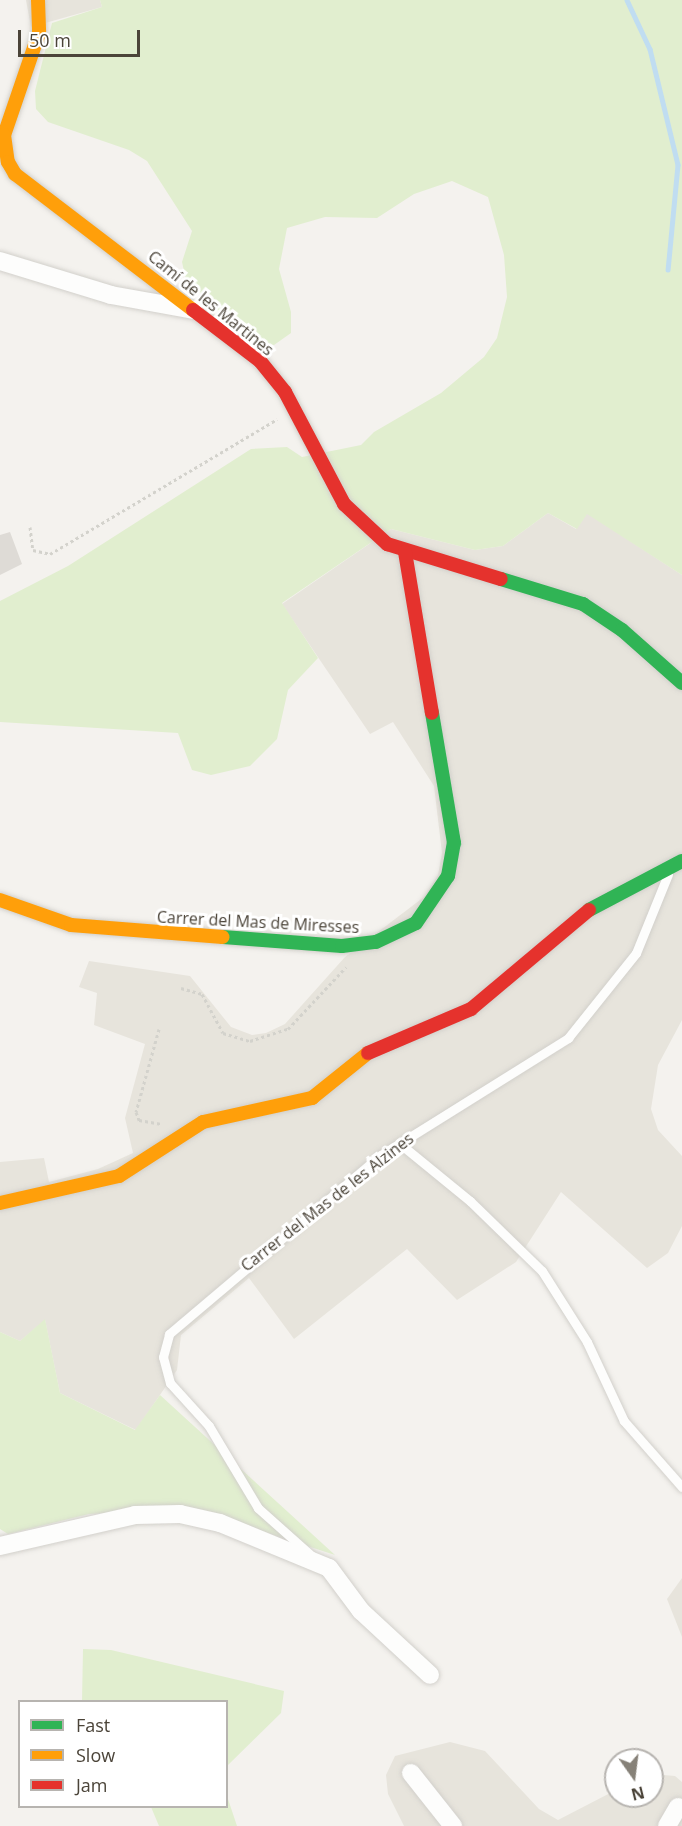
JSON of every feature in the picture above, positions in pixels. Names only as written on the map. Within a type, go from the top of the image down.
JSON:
[{"type":"street","name":"Camí de les Martines","points":[[38,0],[39,33],[4,135],[8,162],[35,192],[100,235],[260,361],[276,377],[344,504],[387,544],[405,552],[583,604],[622,630],[682,683]]},
{"type":"street","points":[[0,261],[111,295],[196,310]]},
{"type":"street","name":"Carrer del Mas de Miresses","points":[[0,900],[43,917],[106,929],[342,946],[369,944],[404,930],[424,914],[448,876],[454,843],[405,552]]},
{"type":"street","points":[[0,1203],[119,1176],[203,1122],[312,1098],[365,1054],[471,1009],[590,909],[669,870],[682,861]]},
{"type":"street","points":[[0,1546],[135,1515],[180,1514],[220,1523],[316,1562],[341,1580],[361,1611],[430,1675]]},
{"type":"street","points":[[411,1773],[453,1826]]},
{"type":"street","points":[[667,1826],[678,1807]]},
{"type":"lane","name":"Carrer del Mas de les Alzines","points":[[316,1562],[258,1508],[209,1426],[170,1383],[164,1345],[179,1322],[211,1294],[399,1143],[568,1038],[636,953],[660,904],[669,870]]},
{"type":"lane","points":[[399,1143],[470,1201],[542,1271],[587,1342],[624,1421],[682,1487]]},
{"type":"path","points":[[30,527],[33,550],[50,554],[294,409]]},
{"type":"path","points":[[181,988],[202,994],[223,1033],[262,1039],[288,1029],[369,944]]},
{"type":"path","points":[[159,1029],[136,1112],[148,1123],[170,1124]]},
{"type":"shaded area","points":[[26,0],[100,0],[102,7],[31,27]]},
{"type":"shaded area","points":[[548,513],[576,529],[587,513],[682,575],[682,1020],[658,1065],[651,1109],[658,1130],[682,1156],[682,1226],[668,1253],[647,1268],[561,1192],[516,1262],[457,1300],[407,1249],[294,1339],[249,1278],[181,1335],[177,1370],[136,1430],[60,1393],[45,1320],[20,1341],[0,1332],[0,1162],[44,1158],[49,1182],[98,1169],[133,1153],[125,1118],[145,1044],[94,1025],[97,993],[79,987],[89,961],[190,976],[231,1027],[252,1035],[266,1033],[285,1024],[345,957],[424,897],[438,875],[442,853],[434,786],[393,722],[370,734],[282,604],[391,529],[475,550],[503,546]]},
{"type":"shaded area","points":[[682,1578],[682,1637],[667,1599]]},
{"type":"shaded area","points":[[450,1742],[485,1751],[539,1809],[558,1820],[604,1796],[604,1808],[664,1808],[664,1775],[675,1776],[682,1782],[682,1826],[404,1826],[388,1794],[386,1775],[395,1756]]},
{"type":"green space","points":[[100,0],[682,0],[682,575],[587,514],[577,529],[548,513],[503,546],[475,550],[391,529],[282,603],[318,658],[288,690],[277,739],[250,766],[211,775],[192,770],[178,733],[0,722],[0,601],[68,566],[251,449],[287,447],[302,457],[361,445],[374,432],[441,393],[484,357],[497,338],[507,297],[504,255],[488,197],[452,181],[414,194],[377,218],[325,217],[287,228],[279,269],[291,312],[291,333],[274,345],[254,343],[186,280],[182,262],[192,231],[147,161],[129,150],[48,122],[36,109],[35,91],[52,23],[102,7]]},
{"type":"green space","points":[[45,1319],[60,1393],[135,1430],[160,1395],[335,1555],[192,1508],[89,1514],[8,1534],[0,1529],[0,1332],[20,1341]]},
{"type":"green space","points":[[83,1649],[111,1650],[284,1691],[281,1713],[228,1765],[228,1700],[82,1700]]},
{"type":"green space","points":[[228,1799],[237,1826],[159,1826],[151,1808],[228,1808]]},
{"type":"building","points":[[10,532],[22,564],[0,575],[0,535]]},
{"type":"waterway","points":[[627,0],[650,49],[678,165],[668,270]]},
{"type":"traffic: fast","points":[[501,579],[583,604],[622,630],[682,683]]},
{"type":"traffic: fast","points":[[223,937],[342,946],[376,942],[416,923],[448,876],[454,843],[432,713]]},
{"type":"traffic: fast","points":[[589,910],[682,861]]},
{"type":"traffic: slow","points":[[38,0],[39,33],[4,135],[8,162],[15,174],[193,310]]},
{"type":"traffic: slow","points":[[0,900],[71,925],[223,937]]},
{"type":"traffic: slow","points":[[0,1203],[119,1176],[203,1122],[312,1098],[368,1053]]},
{"type":"traffic: jam","points":[[193,310],[260,361],[285,392],[344,504],[387,544],[501,579]]},
{"type":"traffic: jam","points":[[405,552],[432,713]]},
{"type":"traffic: jam","points":[[368,1053],[471,1009],[589,910]]}]
